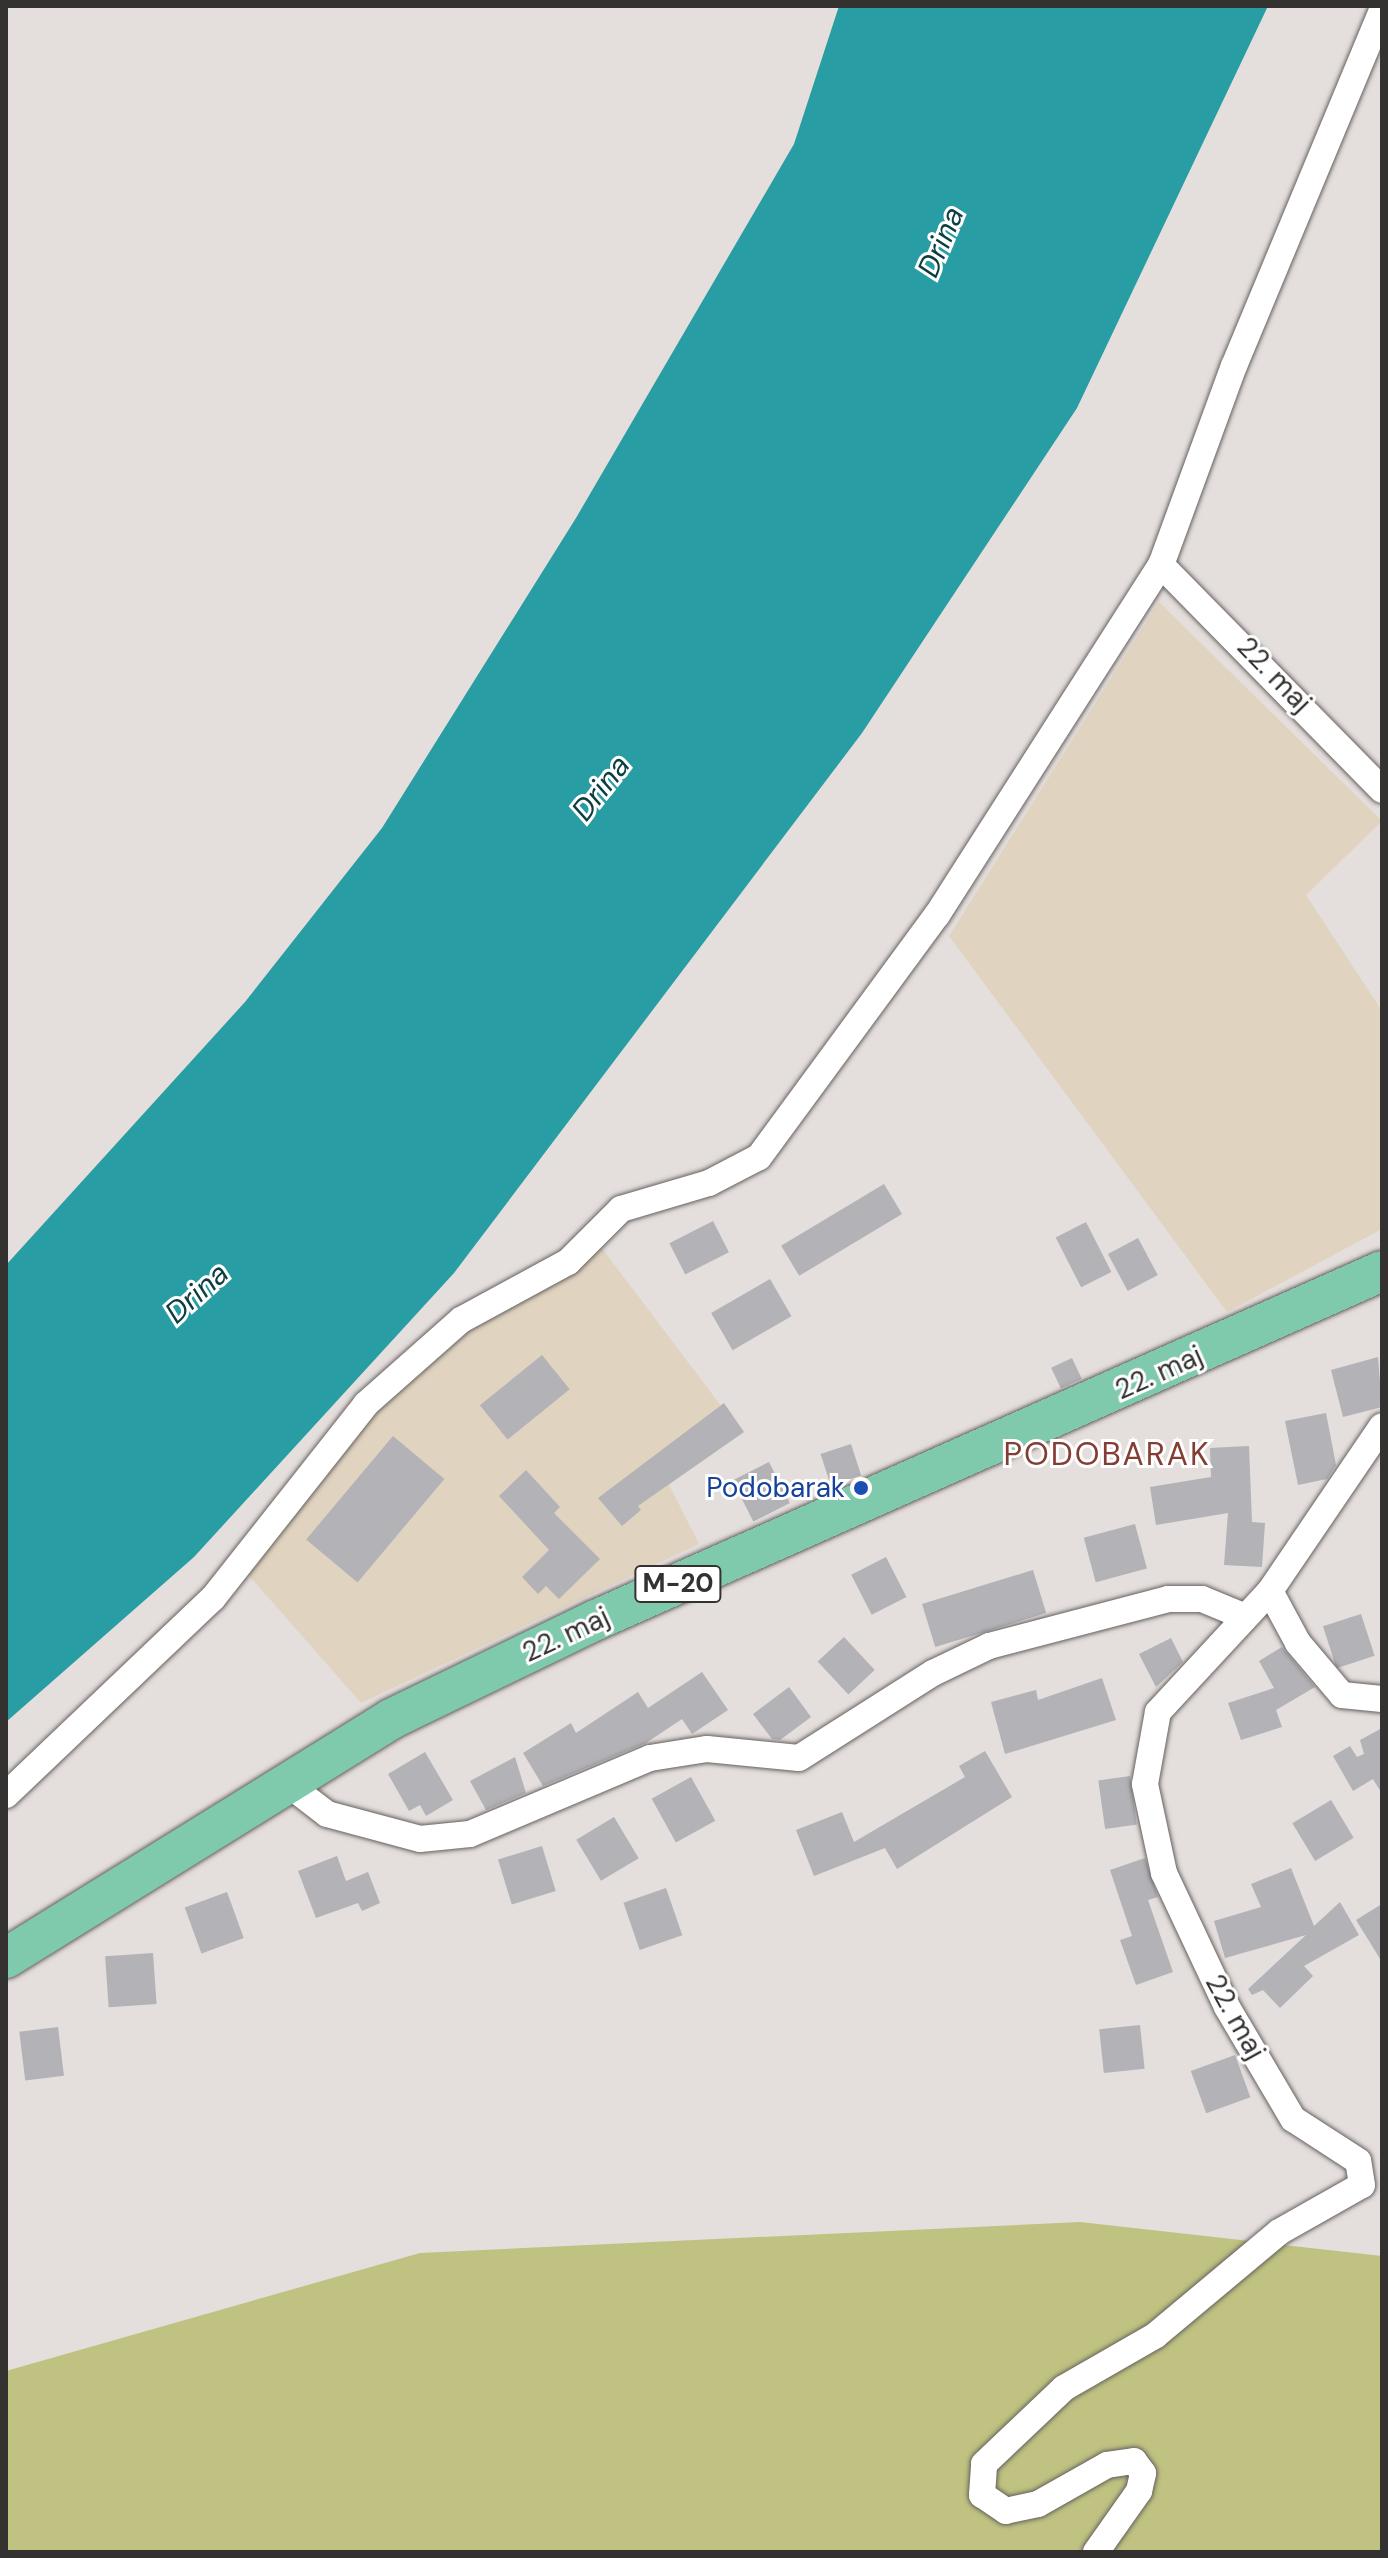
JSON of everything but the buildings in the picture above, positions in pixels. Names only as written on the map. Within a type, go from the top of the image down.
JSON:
[{"type":"main road","name":"22. maj","points":[[6,1958],[284,1781],[391,1719],[596,1620],[1382,1271]]},
{"type":"street","points":[[6,1795],[213,1598],[366,1404],[461,1320],[568,1262],[621,1209],[709,1183],[759,1157],[937,915],[1161,565],[1234,366],[1382,11]]},
{"type":"street","name":"22. maj","points":[[1161,565],[1382,790]]},
{"type":"street","name":"22. maj","points":[[1096,2552],[1139,2491],[1143,2473],[1134,2461],[1107,2465],[1020,2511],[985,2501],[979,2484],[984,2464],[1064,2388],[1156,2335],[1279,2232],[1355,2193],[1362,2185],[1358,2161],[1293,2119],[1184,1920],[1160,1860],[1145,1784],[1158,1712],[1243,1616],[1270,1591],[1382,1426]]},
{"type":"street","points":[[1270,1591],[1298,1643],[1342,1695],[1382,1699]]},
{"type":"street","points":[[284,1781],[342,1818],[420,1839],[470,1834],[650,1758],[707,1749],[799,1758],[933,1673],[989,1646],[1168,1599],[1202,1599],[1243,1616]]},
{"type":"shaded area","points":[[1159,602],[1382,821],[1306,895],[1382,1011],[1382,1229],[1227,1312],[949,936]]},
{"type":"shaded area","points":[[601,1247],[728,1415],[658,1463],[699,1544],[361,1703],[245,1571],[361,1423],[451,1339]]},
{"type":"green space","points":[[1080,2222],[1382,2256],[1382,2552],[6,2552],[6,2371],[420,2253]]},
{"type":"water","name":"Drina","points":[[839,6],[1268,6],[1077,408],[862,733],[454,1273],[194,1557],[6,1722],[6,1265],[245,1002],[382,828],[576,518],[794,144]]},
{"type":"place","name":"Podobarak","points":[[861,1488]]},
{"type":"district","name":"PODOBARAK","points":[[1107,1454]]}]
